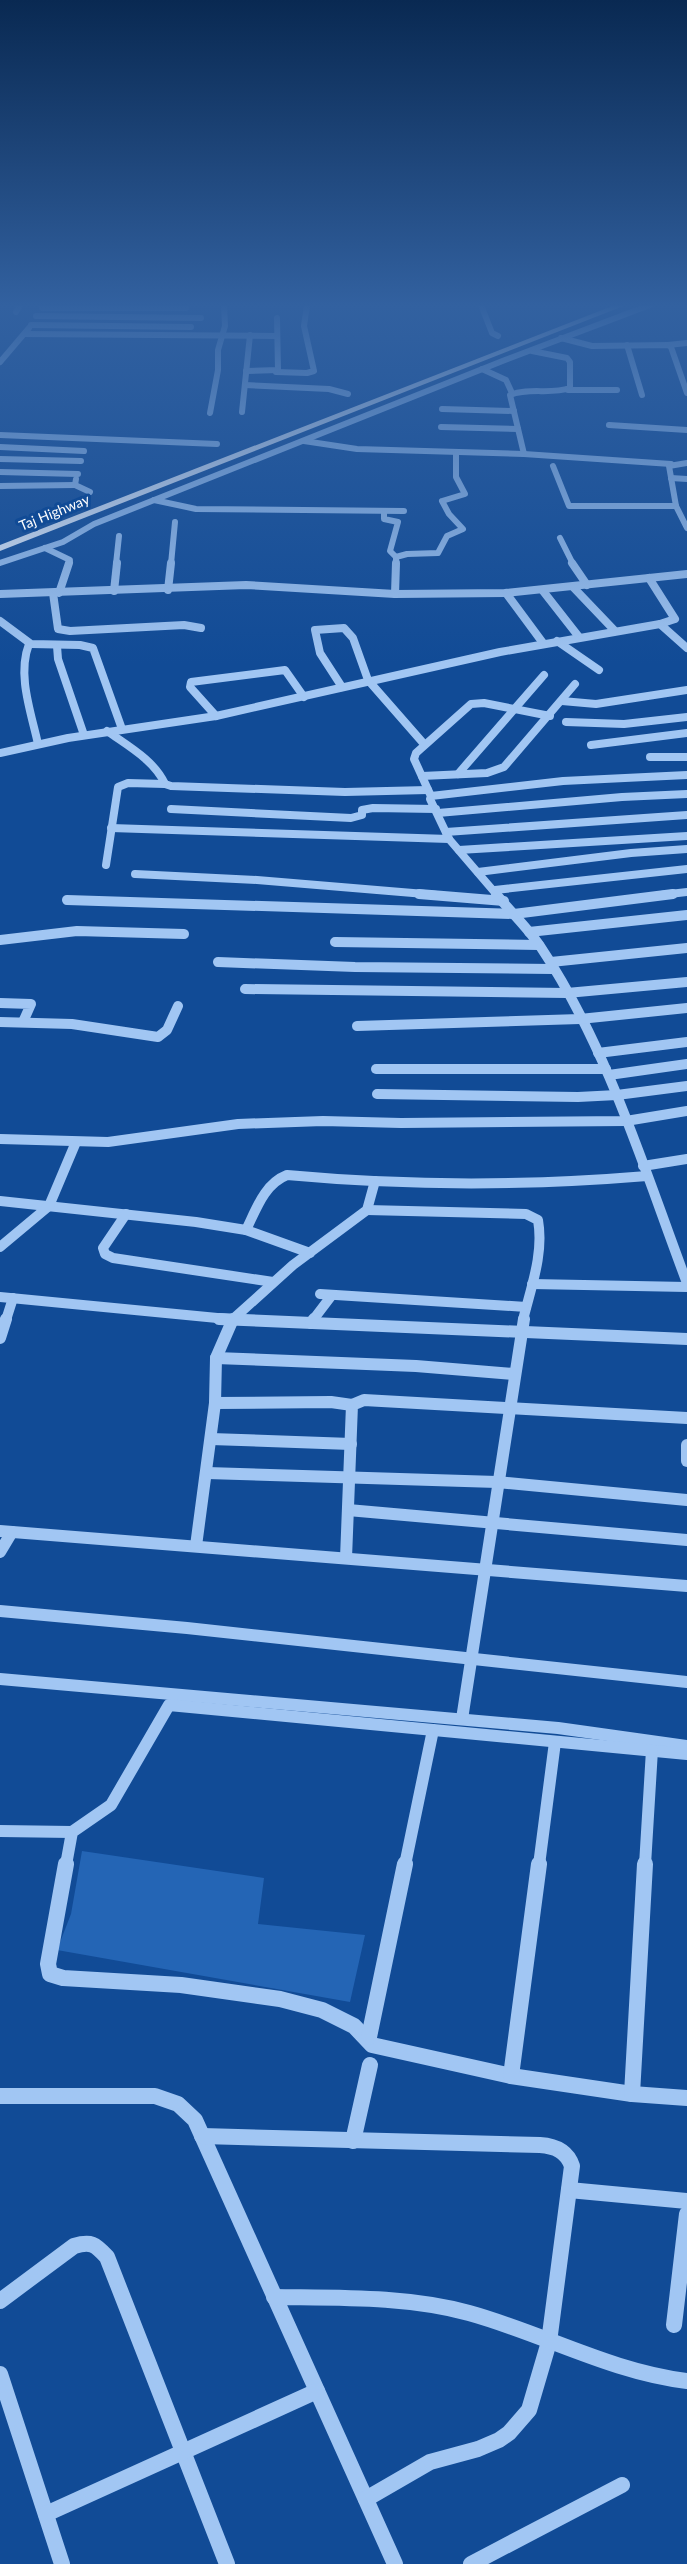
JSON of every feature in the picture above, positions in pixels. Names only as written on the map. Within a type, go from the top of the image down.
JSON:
[{"type":"main road","points":[[30,526],[292,425]]},
{"type":"main road","name":"Taj Highway","points":[[0,548],[316,425]]},
{"type":"street","points":[[0,563],[63,542],[94,524],[344,425]]},
{"type":"street","points":[[517,425],[524,454]]},
{"type":"street","points":[[609,425],[687,430]]},
{"type":"street","points":[[441,427],[518,429]]},
{"type":"street","points":[[0,435],[217,444]]},
{"type":"street","points":[[75,485],[86,438]]},
{"type":"street","points":[[303,441],[339,447],[687,463]]},
{"type":"street","points":[[0,447],[84,451]]},
{"type":"street","points":[[396,557],[404,554],[438,553],[447,536],[463,529],[449,514],[442,501],[465,494],[456,477],[456,452]]},
{"type":"street","points":[[0,459],[81,461]]},
{"type":"street","points":[[671,464],[669,466],[671,478],[677,494],[676,506],[686,523]]},
{"type":"street","points":[[554,466],[569,506],[676,506]]},
{"type":"street","points":[[0,472],[78,474]]},
{"type":"street","points":[[671,478],[687,479]]},
{"type":"street","points":[[0,486],[75,485],[90,492]]},
{"type":"street","points":[[154,500],[196,509],[404,511]]},
{"type":"street","points":[[384,511],[382,518],[398,522],[390,551],[396,557],[395,594]]},
{"type":"street","points":[[168,590],[175,522]]},
{"type":"street","points":[[114,591],[119,536]]},
{"type":"street","points":[[560,538],[567,555],[587,585]]},
{"type":"street","points":[[45,548],[70,560],[56,593],[58,630],[184,625],[201,628]]},
{"type":"street","points":[[0,594],[272,585],[395,594],[506,593],[543,591],[683,574],[687,583]]},
{"type":"street","points":[[0,753],[107,731],[216,716],[368,680],[543,643],[674,621],[675,619],[649,578]]},
{"type":"street","points":[[573,587],[615,631]]},
{"type":"street","points":[[543,591],[579,637]]},
{"type":"street","points":[[506,593],[543,643]]},
{"type":"street","points":[[0,621],[29,644],[88,645],[93,648],[122,729]]},
{"type":"street","points":[[660,624],[687,648]]},
{"type":"street","points":[[342,687],[324,660],[315,639],[315,630],[344,628],[353,638],[368,680],[424,744]]},
{"type":"street","points":[[557,641],[599,670]]},
{"type":"street","points":[[29,644],[23,659],[26,691],[38,744]]},
{"type":"street","points":[[57,646],[58,659],[84,735]]},
{"type":"street","points":[[216,716],[190,687],[191,682],[285,670],[288,671],[303,697]]},
{"type":"street","points":[[458,774],[544,675]]},
{"type":"street","points":[[422,776],[498,771],[504,768],[575,684]]},
{"type":"street","points":[[562,701],[604,703],[687,690]]},
{"type":"street","points":[[532,1284],[687,1285],[684,1261],[645,1171],[607,1072],[567,993],[539,945],[448,835],[414,759],[424,744],[471,704],[484,703],[550,716]]},
{"type":"street","points":[[567,722],[624,724],[687,717]]},
{"type":"street","points":[[107,731],[159,771],[165,784]]},
{"type":"street","points":[[591,745],[687,733]]},
{"type":"street","points":[[650,757],[687,757]]},
{"type":"street","points":[[106,866],[118,787],[128,783],[429,793],[563,781],[687,775]]},
{"type":"street","points":[[171,809],[351,818],[362,815],[362,810],[373,808],[437,811],[687,794]]},
{"type":"street","points":[[111,828],[448,835],[687,815]]},
{"type":"street","points":[[459,850],[687,836]]},
{"type":"street","points":[[478,872],[631,853],[687,849]]},
{"type":"street","points":[[495,890],[687,869]]},
{"type":"street","points":[[135,874],[257,880],[504,902]]},
{"type":"street","points":[[66,900],[514,914],[687,892]]},
{"type":"street","points":[[529,932],[687,915]]},
{"type":"street","points":[[0,940],[76,931],[184,934]]},
{"type":"street","points":[[336,942],[539,945]]},
{"type":"street","points":[[218,962],[355,967],[552,965],[687,948]]},
{"type":"street","points":[[245,989],[567,993],[687,982]]},
{"type":"street","points":[[0,1003],[31,1004],[23,1022]]},
{"type":"street","points":[[0,1022],[72,1024],[158,1036],[167,1030],[178,1005]]},
{"type":"street","points":[[357,1026],[580,1019],[687,1008]]},
{"type":"street","points":[[598,1053],[687,1042]]},
{"type":"street","points":[[376,1069],[607,1072],[687,1065]]},
{"type":"street","points":[[378,1094],[552,1097],[616,1095],[687,1086]]},
{"type":"street","points":[[0,1139],[76,1142],[135,1140],[249,1123],[626,1121],[687,1111]]},
{"type":"street","points":[[0,1247],[49,1206],[76,1142]]},
{"type":"street","points":[[246,1230],[271,1187],[281,1176],[375,1181],[535,1184],[645,1171],[687,1159]]},
{"type":"street","points":[[196,1546],[215,1403],[216,1358],[232,1320],[273,1282],[367,1210],[375,1181]]},
{"type":"street","points":[[0,1201],[126,1214],[246,1230],[310,1253]]},
{"type":"street","points":[[367,1210],[533,1216],[538,1220],[541,1237],[520,1334],[462,1719]]},
{"type":"street","points":[[126,1214],[103,1248],[105,1254],[113,1258],[273,1282]]},
{"type":"street","points":[[320,1294],[526,1307]]},
{"type":"street","points":[[311,1323],[332,1295]]},
{"type":"street","points":[[0,1297],[232,1320],[520,1334],[687,1339]]},
{"type":"street","points":[[0,1338],[14,1298]]},
{"type":"street","points":[[216,1358],[417,1366],[514,1374]]},
{"type":"street","points":[[215,1403],[331,1402],[352,1405],[364,1400],[376,1400],[687,1418]]},
{"type":"street","points":[[346,1558],[352,1405]]},
{"type":"street","points":[[211,1439],[351,1444]]},
{"type":"street","points":[[687,1445],[687,1461]]},
{"type":"street","points":[[207,1473],[498,1482],[687,1500]]},
{"type":"street","points":[[348,1510],[687,1540]]},
{"type":"street","points":[[0,1552],[6,1531],[687,1586]]},
{"type":"street","points":[[0,1611],[687,1682]]},
{"type":"street","points":[[0,1679],[558,1728],[687,1746]]},
{"type":"street","points":[[0,1831],[72,1832],[111,1805],[169,1705],[687,1754]]},
{"type":"street","points":[[369,2037],[433,1730]]},
{"type":"street","points":[[511,2076],[555,1742]]},
{"type":"street","points":[[632,2094],[652,1750]]},
{"type":"street","points":[[72,1832],[48,1964],[50,1974],[63,1978],[178,1984],[258,1996],[325,2011],[346,2019],[369,2037],[372,2045],[511,2076],[632,2094],[687,2098]]},
{"type":"street","points":[[353,2141],[370,2065]]},
{"type":"street","points":[[0,2096],[155,2096],[176,2101],[185,2108],[195,2120],[395,2564]]},
{"type":"street","points":[[202,2136],[553,2146],[570,2157],[572,2166],[549,2342],[529,2410],[509,2433],[478,2449],[430,2462],[366,2499]]},
{"type":"street","points":[[569,2190],[687,2201]]},
{"type":"street","points":[[674,2325],[687,2214]]},
{"type":"street","points":[[0,2301],[74,2246],[88,2242],[96,2245],[107,2257],[227,2564]]},
{"type":"street","points":[[274,2297],[357,2298],[411,2302],[502,2322],[549,2342],[670,2379],[687,2381]]},
{"type":"street","points":[[0,2374],[62,2564]]},
{"type":"street","points":[[46,2514],[317,2391]]},
{"type":"street","points":[[471,2564],[622,2485]]},
{"type":"shaded area","points":[[82,1851],[264,1878],[258,1924],[365,1935],[350,2002],[57,1950],[71,1914]]}]
